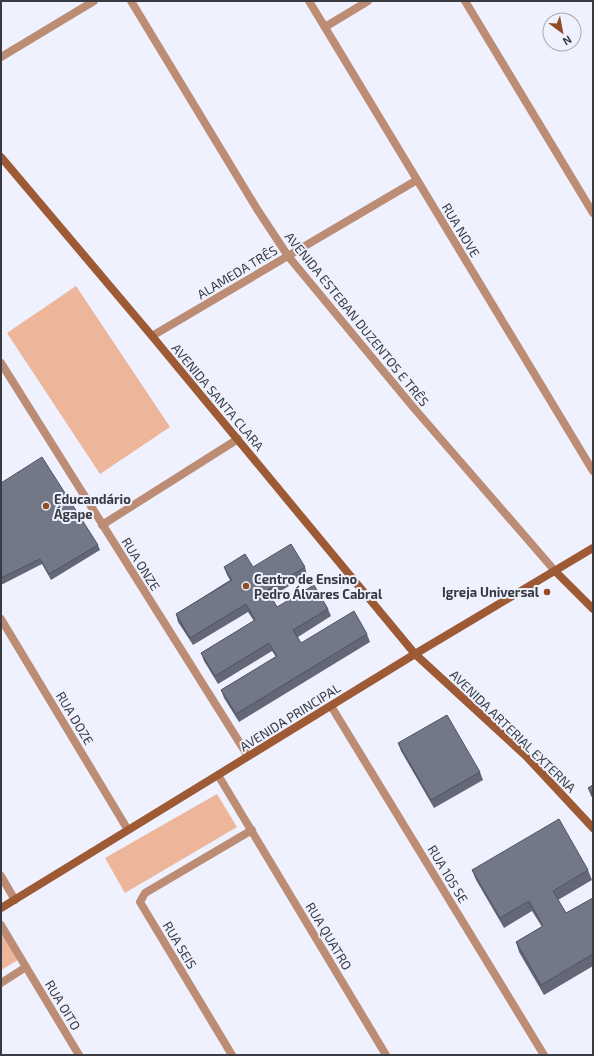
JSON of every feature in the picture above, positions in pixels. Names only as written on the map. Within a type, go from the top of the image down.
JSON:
[{"type":"main road","name":"AVENIDA SANTA CLARA","points":[[1,157],[416,654]]},
{"type":"main road","name":"AVENIDA PRINCIPAL","points":[[1,908],[248,756],[593,548]]},
{"type":"main road","points":[[555,571],[593,609]]},
{"type":"main road","name":"AVENIDA ARTERIAL EXTERNA","points":[[416,654],[526,756],[593,828]]},
{"type":"street","points":[[1,57],[94,1]]},
{"type":"street","name":"AVENIDA ESTEBAN DUZENTOS E TRÊS","points":[[131,1],[253,202],[288,256],[413,407],[555,571]]},
{"type":"street","name":"RUA NOVE","points":[[309,1],[593,471]]},
{"type":"street","points":[[325,27],[368,1]]},
{"type":"street","points":[[465,1],[593,213]]},
{"type":"street","name":"ALAMEDA TRÊS","points":[[152,336],[417,180]]},
{"type":"street","name":"RUA ONZE","points":[[1,363],[248,756]]},
{"type":"street","points":[[102,525],[238,439]]},
{"type":"street","name":"RUA DOZE","points":[[1,619],[128,830]]},
{"type":"street","name":"RUA 105 SE","points":[[331,706],[544,1055]]},
{"type":"street","name":"RUA QUATRO","points":[[218,775],[386,1055]]},
{"type":"street","name":"RUA SEIS","points":[[232,1055],[140,902],[145,893],[252,830]]},
{"type":"street","points":[[1,876],[15,900]]},
{"type":"street","name":"RUA OITO","points":[[1,925],[79,1055]]},
{"type":"street","points":[[1,983],[26,967]]},
{"type":"shaded area","points":[[76,286],[170,427],[100,474],[7,333]]},
{"type":"shaded area","points":[[217,794],[237,827],[125,893],[105,858]]},
{"type":"shaded area","points":[[1,929],[18,960],[1,970]]},
{"type":"building","points":[[42,457],[98,545],[49,574],[40,559],[1,578],[1,483]]},
{"type":"building","points":[[291,544],[305,567],[267,590],[277,607],[314,585],[328,609],[293,630],[301,643],[354,611],[367,634],[236,714],[221,690],[277,656],[269,643],[215,676],[201,653],[255,620],[246,604],[190,638],[176,614],[232,580],[224,567],[245,554],[253,567]]},
{"type":"building","points":[[447,715],[480,772],[431,800],[398,743]]},
{"type":"building","points":[[593,785],[593,794],[588,788]]},
{"type":"building","points":[[559,819],[588,870],[553,891],[566,913],[593,898],[593,954],[541,985],[516,942],[543,926],[529,901],[500,918],[472,870]]},
{"type":"place","name":"Educandário Ágape","points":[[46,506]]},
{"type":"place","name":"Centro de Ensino Pedro Álvares Cabral","points":[[246,586]]},
{"type":"place","name":"Igreja Universal","points":[[547,592]]}]
